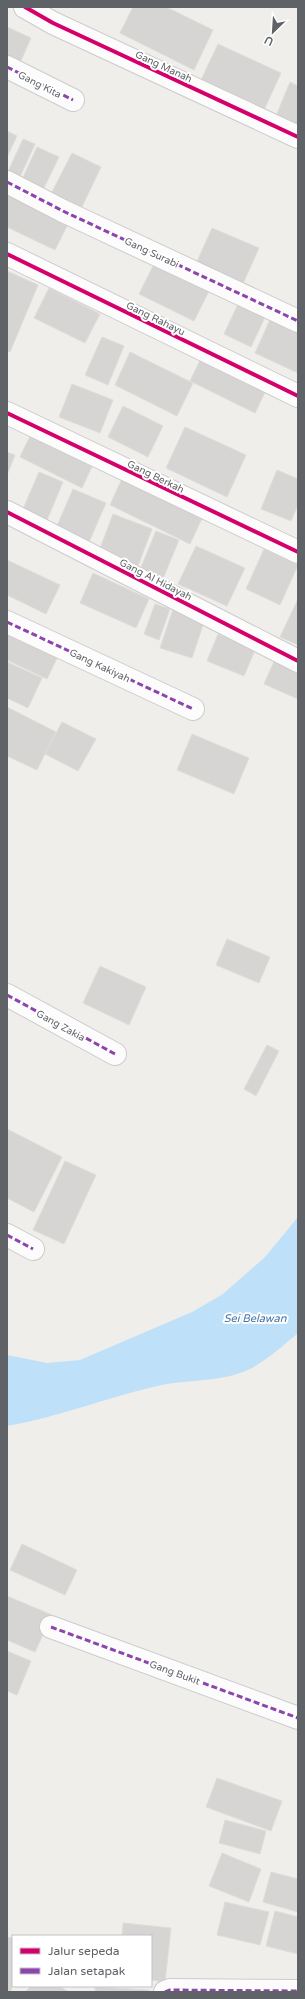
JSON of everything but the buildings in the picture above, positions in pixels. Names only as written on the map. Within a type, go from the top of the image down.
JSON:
[{"type":"street","name":"Gang Manah","points":[[25,7],[53,23],[298,138]]},
{"type":"street","name":"Gang Kita","points":[[7,67],[72,100]]},
{"type":"street","name":"Gang Surabi","points":[[7,182],[63,211],[298,321]]},
{"type":"street","name":"Gang Rahayu","points":[[7,254],[298,396]]},
{"type":"street","name":"Gang Berkah","points":[[7,413],[298,552]]},
{"type":"street","name":"Gang Al Hidayah","points":[[7,512],[298,660]]},
{"type":"street","name":"Gang Kakiyah","points":[[7,622],[193,709]]},
{"type":"street","name":"Gang Zakia","points":[[7,995],[115,1054]]},
{"type":"street","points":[[7,1235],[32,1249]]},
{"type":"street","name":"Gang Bukit","points":[[51,1627],[298,1718]]},
{"type":"street","points":[[165,1992],[170,1990],[298,1991]]},
{"type":"water","name":"Sei Belawan","points":[[298,1217],[298,1333],[276,1352],[252,1368],[241,1373],[217,1378],[157,1386],[45,1418],[7,1426],[7,1355],[47,1363],[80,1360],[192,1312],[223,1294],[265,1257]]},
{"type":"marked path","points":[[7,67],[73,100]]},
{"type":"marked path","points":[[7,182],[63,211],[298,321]]},
{"type":"marked path","points":[[7,622],[193,709]]},
{"type":"marked path","points":[[7,995],[115,1054]]},
{"type":"marked path","points":[[7,1235],[33,1249]]},
{"type":"marked path","points":[[51,1627],[298,1718]]},
{"type":"marked path","points":[[165,1992],[170,1990],[298,1991]]},
{"type":"cycle path","points":[[25,7],[53,23],[298,137]]},
{"type":"cycle path","points":[[7,254],[298,396]]},
{"type":"cycle path","points":[[7,413],[298,552]]},
{"type":"cycle path","points":[[7,512],[298,661]]}]
